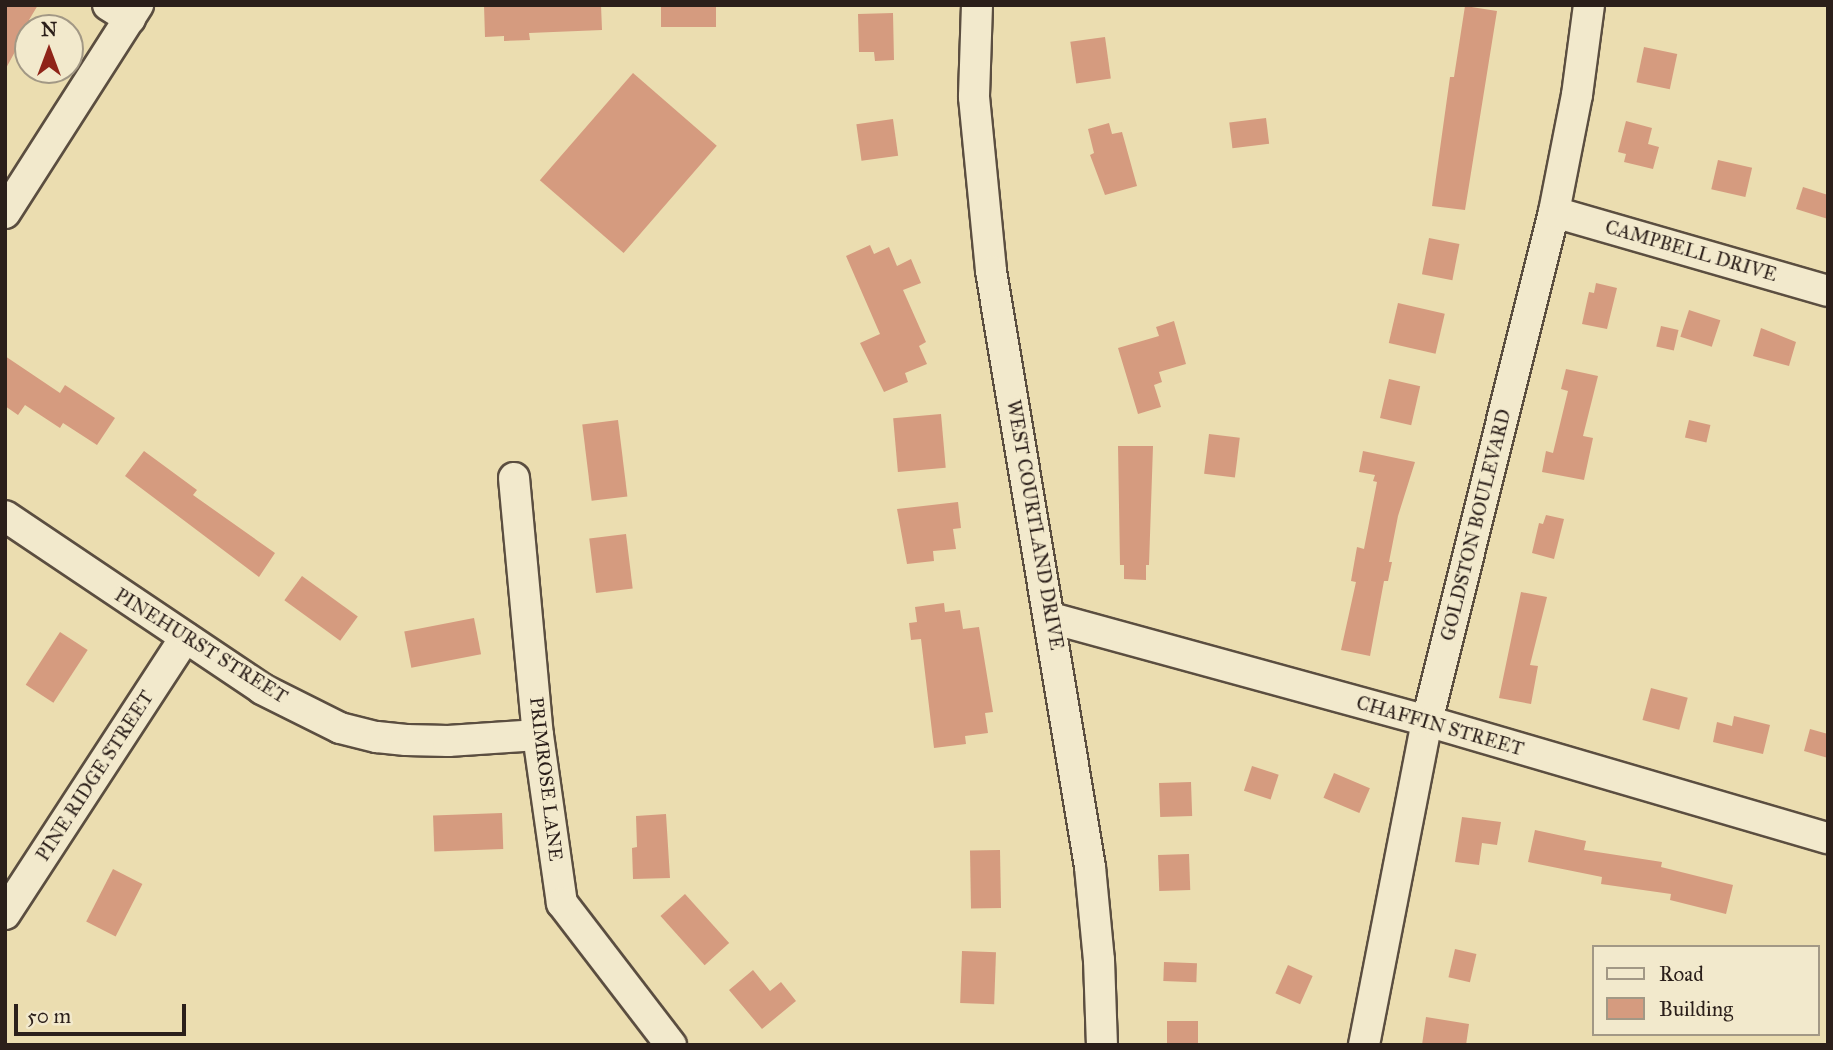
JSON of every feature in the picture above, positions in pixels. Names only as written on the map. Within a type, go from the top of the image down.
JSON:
[{"type":"street","name":"WEST COURTLAND DRIVE","points":[[977,5],[974,97],[991,271],[1051,618],[1090,867],[1099,960],[1102,1045]]},
{"type":"street","name":"GOLDSTON BOULEVARD","points":[[1364,1045],[1426,721],[1554,212],[1577,94],[1589,5]]},
{"type":"street","points":[[5,213],[125,10]]},
{"type":"street","name":"CAMPBELL DRIVE","points":[[1554,212],[1828,291]]},
{"type":"street","name":"PRIMROSE LANE","points":[[514,478],[538,735],[562,903],[671,1045]]},
{"type":"street","name":"PINEHURST STREET","points":[[5,516],[262,689],[341,728],[377,737],[417,740],[538,735]]},
{"type":"street","name":"CHAFFIN STREET","points":[[1051,618],[1426,721],[1828,838]]},
{"type":"street","name":"PINE RIDGE STREET","points":[[5,914],[185,638]]},
{"type":"building","points":[[5,5],[38,5],[33,14],[14,14],[14,54],[5,70]]},
{"type":"building","points":[[484,5],[601,5],[602,30],[529,33],[530,40],[504,41],[504,36],[485,37]]},
{"type":"building","points":[[661,5],[716,5],[716,27],[661,27]]},
{"type":"building","points":[[1465,6],[1497,11],[1465,210],[1432,206],[1450,77],[1454,77]]},
{"type":"building","points":[[893,13],[894,60],[875,61],[874,52],[859,52],[858,14]]},
{"type":"building","points":[[1105,37],[1111,79],[1076,83],[1070,42]]},
{"type":"building","points":[[1644,47],[1677,54],[1670,89],[1637,82]]},
{"type":"building","points":[[633,73],[717,146],[624,253],[540,180]]},
{"type":"building","points":[[1266,118],[1269,144],[1232,148],[1229,123]]},
{"type":"building","points":[[893,119],[898,156],[862,161],[856,124]]},
{"type":"building","points":[[1626,121],[1652,128],[1648,144],[1659,147],[1653,169],[1624,162],[1626,154],[1618,152]]},
{"type":"building","points":[[1109,123],[1112,134],[1122,132],[1137,186],[1105,195],[1090,155],[1094,153],[1088,129]]},
{"type":"building","points":[[1718,160],[1752,168],[1745,197],[1711,189]]},
{"type":"building","points":[[1803,187],[1828,195],[1828,219],[1796,209]]},
{"type":"building","points":[[1429,238],[1459,244],[1452,280],[1422,274]]},
{"type":"building","points":[[870,245],[874,254],[889,247],[897,266],[911,259],[921,283],[903,290],[926,342],[919,346],[927,364],[905,373],[908,382],[884,392],[860,343],[880,334],[846,256]]},
{"type":"building","points":[[1596,283],[1617,288],[1607,329],[1582,324],[1589,292],[1594,293]]},
{"type":"building","points":[[1398,303],[1445,314],[1436,354],[1389,343]]},
{"type":"building","points":[[1689,310],[1720,320],[1712,347],[1680,337]]},
{"type":"building","points":[[1174,321],[1186,364],[1159,372],[1162,382],[1154,385],[1161,407],[1138,414],[1118,348],[1159,336],[1156,327]]},
{"type":"building","points":[[1661,326],[1679,330],[1674,351],[1656,346]]},
{"type":"building","points":[[1761,328],[1796,342],[1789,366],[1753,356]]},
{"type":"building","points":[[5,356],[60,393],[65,385],[115,418],[97,445],[63,423],[60,428],[25,405],[18,415],[5,406]]},
{"type":"building","points":[[1566,369],[1598,376],[1583,436],[1593,438],[1584,480],[1542,472],[1546,451],[1553,453],[1568,391],[1561,389]]},
{"type":"building","points":[[1389,379],[1420,386],[1411,425],[1380,418]]},
{"type":"building","points":[[941,414],[946,468],[898,472],[893,418]]},
{"type":"building","points":[[618,420],[627,496],[592,501],[582,424]]},
{"type":"building","points":[[1689,420],[1710,425],[1706,442],[1685,438]]},
{"type":"building","points":[[1209,434],[1240,438],[1235,477],[1204,474]]},
{"type":"building","points":[[1118,446],[1153,446],[1149,565],[1146,565],[1146,580],[1124,579],[1124,565],[1120,565]]},
{"type":"building","points":[[144,451],[197,490],[193,495],[275,553],[259,577],[125,476]]},
{"type":"building","points":[[1363,451],[1415,462],[1398,516],[1389,562],[1392,562],[1388,581],[1384,581],[1370,656],[1341,650],[1356,582],[1351,581],[1357,547],[1364,549],[1377,482],[1373,481],[1375,475],[1359,472]]},
{"type":"building","points":[[958,502],[961,528],[953,529],[956,549],[933,551],[934,561],[907,564],[897,509]]},
{"type":"building","points":[[1546,515],[1564,519],[1554,559],[1532,553],[1539,523],[1543,524]]},
{"type":"building","points":[[626,534],[633,589],[596,593],[589,539]]},
{"type":"building","points":[[302,576],[358,617],[340,641],[284,600]]},
{"type":"building","points":[[1521,592],[1547,597],[1530,665],[1538,666],[1531,704],[1499,698]]},
{"type":"building","points":[[944,603],[945,612],[960,610],[963,629],[979,627],[993,712],[985,713],[988,733],[965,736],[966,744],[934,748],[921,639],[911,640],[909,623],[917,622],[915,607]]},
{"type":"building","points":[[474,618],[481,654],[411,668],[404,632]]},
{"type":"building","points":[[60,632],[88,650],[53,703],[26,685]]},
{"type":"building","points":[[1651,688],[1688,698],[1679,730],[1642,720]]},
{"type":"building","points":[[1734,716],[1770,725],[1763,754],[1713,742],[1717,722],[1732,726]]},
{"type":"building","points":[[1810,729],[1828,734],[1828,758],[1804,751]]},
{"type":"building","points":[[1252,766],[1279,775],[1271,799],[1244,791]]},
{"type":"building","points":[[1334,773],[1370,788],[1359,813],[1323,798]]},
{"type":"building","points":[[1191,782],[1192,816],[1160,817],[1159,783]]},
{"type":"building","points":[[502,813],[503,849],[434,851],[433,815]]},
{"type":"building","points":[[666,814],[670,878],[633,879],[632,848],[637,847],[636,816]]},
{"type":"building","points":[[1462,817],[1501,822],[1497,845],[1482,843],[1479,865],[1455,862]]},
{"type":"building","points":[[1535,830],[1586,841],[1584,850],[1662,862],[1661,867],[1733,885],[1726,914],[1670,900],[1671,894],[1601,884],[1602,877],[1528,862]]},
{"type":"building","points":[[1000,850],[1001,908],[971,909],[970,851]]},
{"type":"building","points":[[1189,854],[1190,890],[1159,891],[1158,855]]},
{"type":"building","points":[[113,869],[142,884],[116,937],[86,922]]},
{"type":"building","points":[[685,894],[729,943],[705,965],[660,916]]},
{"type":"building","points":[[1455,949],[1476,954],[1470,982],[1448,977]]},
{"type":"building","points":[[962,951],[996,952],[994,1004],[960,1003]]},
{"type":"building","points":[[1164,962],[1197,963],[1196,982],[1163,981]]},
{"type":"building","points":[[1288,965],[1313,976],[1300,1004],[1275,993]]},
{"type":"building","points":[[753,970],[770,991],[781,982],[796,1001],[762,1029],[729,990]]},
{"type":"building","points":[[1426,1017],[1469,1024],[1466,1045],[1422,1045]]},
{"type":"building","points":[[1167,1021],[1198,1021],[1198,1045],[1167,1045]]}]
